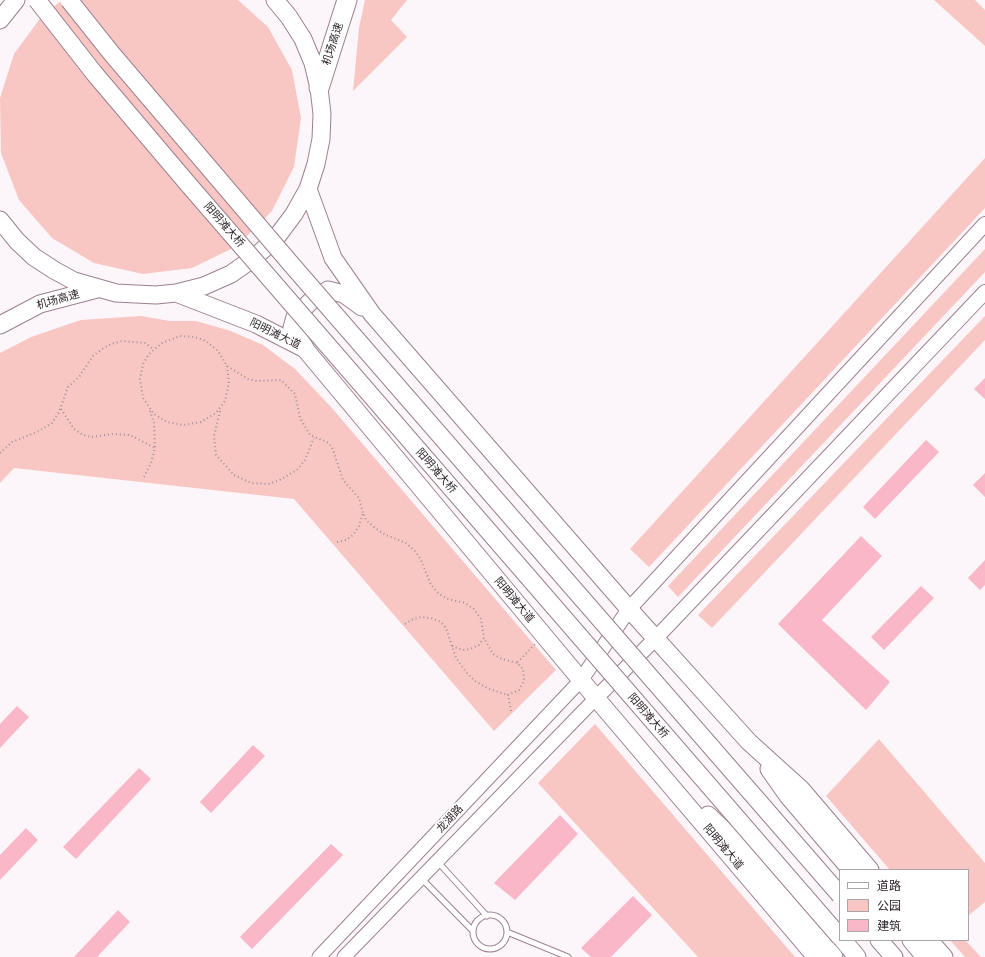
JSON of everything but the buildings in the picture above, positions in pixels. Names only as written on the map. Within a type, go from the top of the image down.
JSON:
[{"type":"highway","points":[[0,20],[16,0]]},
{"type":"highway","name":"阳明滩大桥","points":[[37,0],[94,73],[188,184],[839,936]]},
{"type":"highway","points":[[69,0],[112,54],[296,270],[839,894]]},
{"type":"highway","points":[[0,220],[17,241],[34,257],[68,278],[97,289],[136,296],[176,293],[204,286],[231,274],[255,258],[276,238],[294,214],[308,189],[316,164],[321,139],[322,114],[319,88],[313,63],[303,39],[289,17],[275,0]]},
{"type":"highway","name":"机场高速","points":[[319,88],[347,0]]},
{"type":"highway","points":[[308,189],[333,258],[372,314],[629,609],[749,742],[788,796],[850,869]]},
{"type":"highway","name":"机场高速","points":[[0,325],[40,304],[97,289]]},
{"type":"highway","points":[[305,349],[292,328],[295,317],[312,300],[328,290],[344,294],[372,314]]},
{"type":"highway","name":"阳明滩大道","points":[[176,293],[256,324],[305,349],[543,635],[816,957]]},
{"type":"highway","points":[[749,742],[801,789],[869,869]]},
{"type":"highway","points":[[640,750],[727,834],[834,957]]},
{"type":"highway","points":[[844,941],[857,957]]},
{"type":"highway","points":[[880,941],[894,957]]},
{"type":"highway","points":[[911,941],[925,957]]},
{"type":"highway","points":[[930,941],[944,957]]},
{"type":"main road","points":[[581,680],[629,609],[985,224]]},
{"type":"main road","points":[[596,698],[656,638],[985,292]]},
{"type":"street","name":"龙湖路","points":[[319,957],[581,680]]},
{"type":"street","name":"龙湖路","points":[[344,957],[596,698]]},
{"type":"lane","points":[[437,861],[487,916],[500,919],[503,922],[507,932],[506,937],[500,946],[491,949],[478,944],[473,936],[473,931],[477,922],[487,916]]},
{"type":"lane","points":[[421,878],[473,931]]},
{"type":"lane","points":[[507,932],[568,957]]},
{"type":"path","points":[[144,478],[151,463],[155,448],[154,423],[142,393],[140,379],[143,364],[153,349],[171,338],[196,337],[206,341],[218,351],[227,366],[243,377],[253,381],[278,379],[284,382],[295,394],[301,422],[314,438],[327,442],[332,446],[343,480],[359,498],[366,520],[386,535],[406,543],[416,552],[421,560],[431,585],[438,594],[448,599],[465,603],[474,609],[481,619],[484,638],[493,654],[502,659],[518,663],[524,673],[523,684],[519,690],[508,695],[489,689],[470,676],[456,658],[446,628],[436,619],[421,617],[411,620],[405,624]]},
{"type":"path","points":[[0,453],[12,442],[47,427],[54,420],[61,409],[66,392],[71,384],[79,377],[93,356],[106,346],[122,341],[145,344],[153,349]]},
{"type":"path","points":[[227,366],[229,388],[227,397],[220,409],[214,436],[216,455],[234,475],[251,484],[268,484],[278,481],[297,470],[305,460],[314,438]]},
{"type":"path","points":[[148,406],[154,414],[167,422],[183,425],[201,422],[220,409]]},
{"type":"path","points":[[61,409],[74,429],[83,434],[92,437],[112,434],[130,435],[155,448]]},
{"type":"path","points":[[337,542],[346,540],[353,535],[359,526],[363,513]]},
{"type":"path","points":[[518,663],[543,635]]},
{"type":"path","points":[[452,646],[463,650],[470,649],[479,645],[484,638]]},
{"type":"path","points":[[508,695],[511,711]]},
{"type":"green space","points":[[63,0],[238,0],[268,27],[292,70],[301,118],[294,167],[272,211],[237,246],[192,268],[143,274],[94,263],[52,238],[19,200],[1,153],[0,98],[14,54],[44,13]]},
{"type":"green space","points":[[365,0],[407,0],[391,20],[407,37],[353,91],[359,28]]},
{"type":"green space","points":[[934,0],[975,0],[985,10],[985,46]]},
{"type":"green space","points":[[985,158],[985,208],[649,567],[630,549]]},
{"type":"green space","points":[[985,249],[985,272],[678,597],[668,586]]},
{"type":"green space","points":[[141,316],[170,321],[196,321],[231,331],[263,345],[295,369],[331,407],[556,670],[494,731],[294,499],[14,468],[0,483],[0,353],[31,337],[81,320]]},
{"type":"green space","points":[[985,316],[985,340],[712,628],[698,615]]},
{"type":"green space","points":[[595,724],[795,957],[698,957],[538,783]]},
{"type":"green space","points":[[879,739],[985,863],[985,902],[969,915],[969,869],[889,869],[826,796]]},
{"type":"green space","points":[[951,941],[966,941],[981,957],[965,957]]}]
